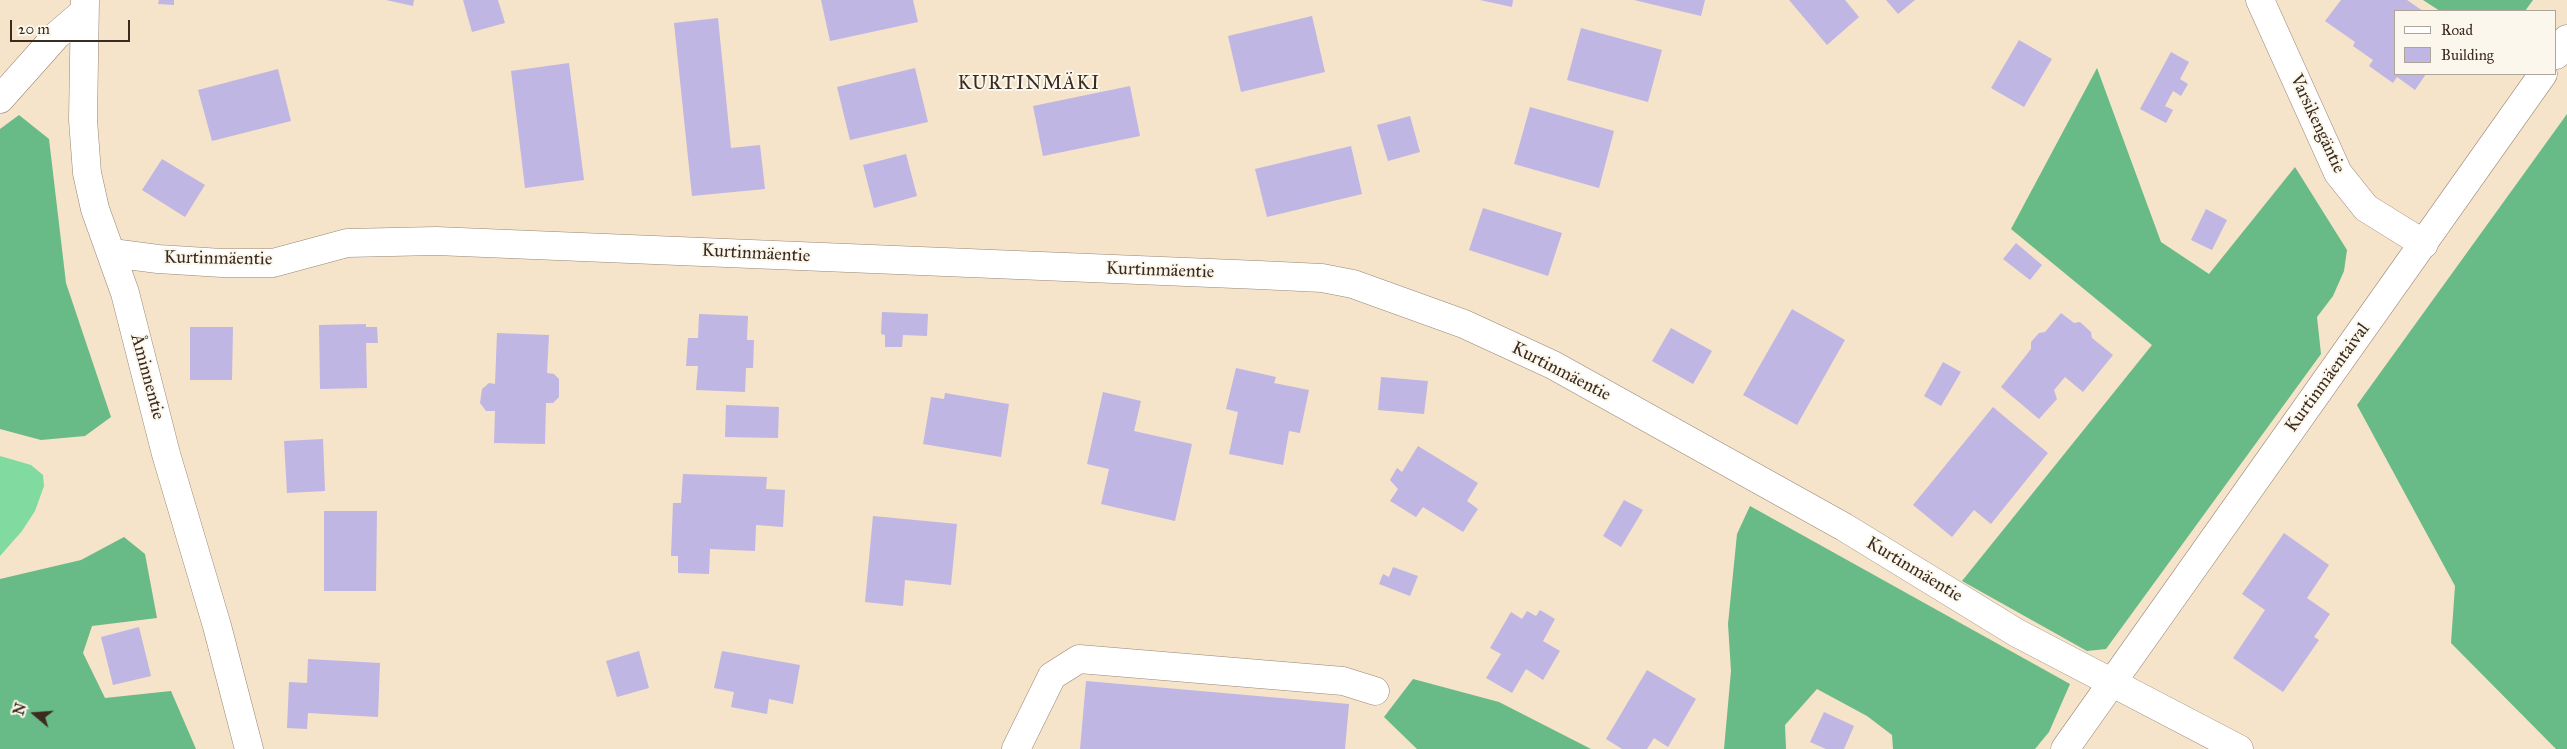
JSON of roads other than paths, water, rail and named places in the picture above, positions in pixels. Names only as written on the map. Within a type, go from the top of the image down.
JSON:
[{"type":"street","name":"Varsikengäntie","points":[[2260,0],[2338,173],[2366,208],[2424,244]]},
{"type":"street","points":[[0,99],[84,6]]},
{"type":"street","name":"Åminnentie","points":[[84,6],[83,120],[87,173],[95,209],[112,252],[125,293],[166,454],[217,626],[249,749]]},
{"type":"street","points":[[2557,54],[2567,39]]},
{"type":"street","name":"Kurtinmäentaival","points":[[2065,749],[2542,75]]},
{"type":"street","name":"Kurtinmäentie","points":[[112,252],[213,262],[273,263],[347,243],[436,241],[1259,274],[1322,278],[1353,284],[1464,324],[1553,365],[1844,527],[2017,633],[2239,749]]},
{"type":"street","points":[[1016,749],[1052,676],[1079,659],[1344,681],[1375,691]]},
{"type":"district","name":"KURTINMÄKI","points":[[1029,84]]}]
